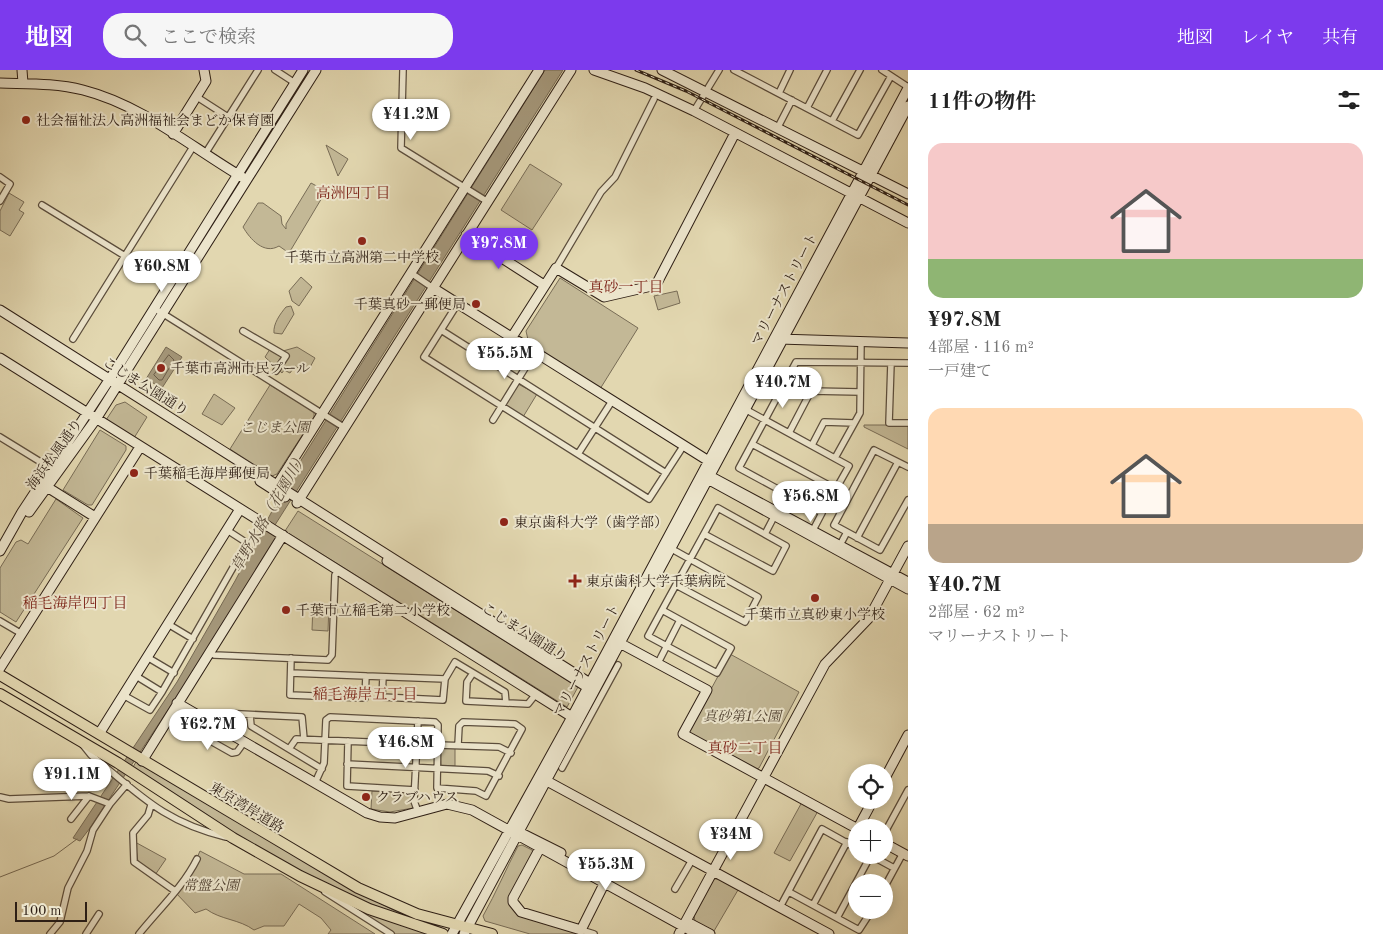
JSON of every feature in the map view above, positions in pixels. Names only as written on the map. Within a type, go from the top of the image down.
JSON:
[{"type":"highway","name":"東京湾岸道路","points":[[0,675],[358,888],[454,930],[492,934]]},
{"type":"highway","points":[[0,694],[126,768],[233,838],[300,876],[369,910],[443,934]]},
{"type":"street","points":[[22,70],[23,83]]},
{"type":"street","points":[[173,134],[206,81],[204,70]]},
{"type":"street","points":[[205,154],[258,70]]},
{"type":"street","points":[[275,70],[296,83]]},
{"type":"street","name":"海浜松風通り","points":[[16,524],[47,487],[54,471],[87,414],[303,70]]},
{"type":"street","name":"海浜松風通り","points":[[16,524],[54,471],[96,420],[316,70]]},
{"type":"street","points":[[403,70],[401,148],[488,202]]},
{"type":"street","points":[[276,488],[539,70]]},
{"type":"street","points":[[298,502],[570,70]]},
{"type":"street","points":[[594,70],[645,88],[694,111],[908,223]]},
{"type":"street","points":[[662,70],[706,90],[908,194]]},
{"type":"street","points":[[694,111],[718,70]]},
{"type":"street","points":[[734,70],[858,135],[891,76]]},
{"type":"street","points":[[779,93],[790,70]]},
{"type":"street","points":[[807,108],[827,70]]},
{"type":"street","points":[[832,121],[860,70]]},
{"type":"street","points":[[882,70],[908,87]]},
{"type":"street","points":[[0,83],[62,85],[107,97],[142,114],[247,180]]},
{"type":"street","name":"マリーナストリート","points":[[867,173],[908,87]]},
{"type":"street","points":[[197,97],[228,117]]},
{"type":"street","points":[[512,337],[601,192],[616,177],[654,99]]},
{"type":"street","points":[[778,127],[792,100]]},
{"type":"street","name":"マリーナストリート","points":[[454,930],[545,780],[591,686],[706,476],[855,195],[908,106]]},
{"type":"street","points":[[556,268],[604,297],[656,285],[735,133]]},
{"type":"street","points":[[73,339],[191,150]]},
{"type":"street","points":[[0,177],[10,184],[0,201]]},
{"type":"street","points":[[42,205],[125,256]]},
{"type":"street","points":[[466,235],[544,285]]},
{"type":"street","points":[[411,274],[707,460],[706,476],[892,576],[908,582]]},
{"type":"street","points":[[458,303],[424,357],[649,500],[684,445]]},
{"type":"street","points":[[154,308],[345,428]]},
{"type":"street","name":"こじま公園通り","points":[[0,310],[108,382]]},
{"type":"street","name":"こじま公園通り","points":[[0,317],[117,387],[591,686]]},
{"type":"street","points":[[441,330],[666,473]]},
{"type":"street","points":[[243,331],[286,356],[276,371]]},
{"type":"street","points":[[778,338],[908,343]]},
{"type":"street","points":[[835,458],[860,413],[861,342]]},
{"type":"street","points":[[493,420],[536,352]]},
{"type":"street","points":[[0,358],[572,717]]},
{"type":"street","points":[[811,533],[822,513],[739,468],[796,362],[908,363]]},
{"type":"street","points":[[890,363],[890,423],[908,423]]},
{"type":"street","points":[[788,433],[811,391],[860,392]]},
{"type":"street","points":[[578,454],[612,401]]},
{"type":"street","points":[[741,407],[849,466],[836,489],[752,444]]},
{"type":"street","name":"マリーナストリート","points":[[707,460],[741,407]]},
{"type":"street","points":[[812,445],[824,422],[854,423]]},
{"type":"street","points":[[0,437],[54,471]]},
{"type":"street","points":[[0,668],[140,447]]},
{"type":"street","points":[[908,467],[877,450],[874,452],[834,525],[881,549],[908,500]]},
{"type":"street","points":[[858,538],[898,462]]},
{"type":"street","points":[[47,487],[95,517]]},
{"type":"street","points":[[662,610],[731,648],[717,673],[648,636],[662,610],[676,584],[718,508],[786,546],[773,571],[704,534]]},
{"type":"street","points":[[99,734],[240,509]]},
{"type":"street","points":[[765,534],[776,514]]},
{"type":"street","points":[[0,550],[16,524]]},
{"type":"street","points":[[123,695],[150,710],[174,673],[247,544],[227,530]]},
{"type":"street","points":[[840,545],[847,532]]},
{"type":"street","points":[[811,533],[840,545],[892,576],[908,589]]},
{"type":"street","points":[[136,757],[177,704],[281,534]]},
{"type":"street","points":[[666,546],[758,597],[745,622],[676,584]]},
{"type":"street","points":[[682,927],[825,664],[864,624],[908,546]]},
{"type":"street","points":[[209,652],[214,655],[328,660],[332,655],[335,575],[339,570]]},
{"type":"street","points":[[658,663],[680,620]]},
{"type":"street","points":[[0,621],[22,634]]},
{"type":"street","points":[[168,624],[193,639]]},
{"type":"street","points":[[616,640],[707,690],[683,734],[848,823]]},
{"type":"street","points":[[148,657],[174,673]]},
{"type":"street","points":[[291,658],[290,695],[365,698],[366,676]]},
{"type":"street","points":[[383,677],[382,698],[444,700],[445,679],[455,662],[505,692],[506,703]]},
{"type":"street","points":[[562,768],[618,665]]},
{"type":"street","points":[[291,673],[445,679]]},
{"type":"street","points":[[473,673],[467,682],[466,701],[528,704],[536,694]]},
{"type":"street","points":[[136,676],[162,692]]},
{"type":"street","name":"マリーナストリート","points":[[466,931],[572,717],[591,686]]},
{"type":"street","points":[[177,704],[245,741],[357,808],[380,817],[395,818],[447,804],[472,810],[606,881],[682,927],[697,934]]},
{"type":"street","points":[[214,725],[221,713],[302,718],[304,739]]},
{"type":"street","points":[[250,715],[251,726],[322,769]]},
{"type":"street","points":[[198,716],[192,725],[194,731],[232,753],[237,752],[245,741]]},
{"type":"street","points":[[315,783],[324,763],[326,720],[330,717],[438,723],[437,788],[476,791],[486,796],[523,731],[520,726],[515,724],[463,722],[459,726],[458,745]]},
{"type":"street","points":[[418,721],[414,801],[418,812]]},
{"type":"street","points":[[893,764],[908,735]]},
{"type":"street","points":[[289,749],[294,740],[304,739],[416,744]]},
{"type":"street","points":[[78,740],[91,755],[151,806],[190,826],[233,838]]},
{"type":"street","points":[[348,741],[346,784],[350,787],[415,790]]},
{"type":"street","points":[[438,745],[499,747],[511,753]]},
{"type":"street","points":[[346,764],[488,771],[498,776]]},
{"type":"street","points":[[545,780],[829,934]]},
{"type":"street","points":[[50,934],[60,922],[68,888],[87,851],[93,830],[108,804],[125,783]]},
{"type":"street","points":[[892,819],[908,790]]},
{"type":"street","points":[[0,797],[89,796],[100,799],[108,804]]},
{"type":"street","points":[[71,819],[89,796]]},
{"type":"street","points":[[151,806],[148,815],[133,833],[134,862],[175,891]]},
{"type":"street","points":[[780,908],[822,829],[846,842],[813,905]]},
{"type":"street","points":[[515,832],[540,848],[606,881]]},
{"type":"street","points":[[540,848],[515,893],[513,902],[521,912],[594,934]]},
{"type":"street","points":[[891,874],[905,854],[893,848]]},
{"type":"street","points":[[139,934],[183,884],[197,859]]},
{"type":"street","points":[[675,888],[692,860]]},
{"type":"street","points":[[837,918],[865,864]]},
{"type":"street","points":[[887,864],[894,868]]},
{"type":"street","points":[[300,876],[391,934]]},
{"type":"street","points":[[580,930],[606,881]]},
{"type":"street","points":[[789,892],[859,930],[866,919]]},
{"type":"street","points":[[86,934],[99,914]]},
{"type":"street","points":[[682,927],[710,934]]},
{"type":"green space","points":[[326,145],[348,159],[338,176]]},
{"type":"green space","points":[[530,164],[562,184],[532,230],[501,210]]},
{"type":"green space","points":[[311,183],[326,191],[289,253],[279,246],[268,249],[263,247],[249,236],[243,227],[258,203],[263,203],[281,216],[282,224],[286,229],[286,224]]},
{"type":"green space","points":[[9,193],[24,202],[19,210],[24,213],[10,236],[0,230],[0,211]]},
{"type":"green space","points":[[301,277],[312,287],[299,306],[292,301],[289,291]]},
{"type":"green space","points":[[560,278],[638,328],[600,389],[529,344],[526,331]]},
{"type":"green space","points":[[677,291],[680,303],[658,310],[654,296]]},
{"type":"green space","points":[[291,306],[294,314],[282,334],[274,333],[279,316],[286,307]]},
{"type":"green space","points":[[297,347],[315,358],[308,371],[300,365],[298,368],[295,366],[290,373],[284,370],[282,373],[265,357],[270,349],[283,351]]},
{"type":"green space","points":[[518,384],[537,394],[523,417],[505,404]]},
{"type":"green space","name":"こじま公園","points":[[270,385],[314,412],[314,417],[277,474],[272,476],[230,449]]},
{"type":"green space","points":[[214,394],[235,408],[222,425],[202,414]]},
{"type":"green space","points":[[125,402],[147,417],[134,438],[106,420],[116,405]]},
{"type":"green space","points":[[864,425],[908,425],[908,449],[864,427]]},
{"type":"green space","points":[[100,430],[126,446],[126,450],[92,505],[88,505],[63,490]]},
{"type":"green space","points":[[56,499],[83,518],[16,622],[0,612],[0,568],[16,542],[21,540],[28,544]]},
{"type":"green space","points":[[298,511],[578,687],[567,707],[285,531]]},
{"type":"green space","points":[[313,604],[329,605],[328,631],[312,630]]},
{"type":"green space","name":"真砂第1公園","points":[[730,654],[799,692],[759,768],[756,769],[690,733],[689,730]]},
{"type":"green space","points":[[455,747],[455,766],[441,766],[440,748]]},
{"type":"green space","points":[[136,762],[344,885],[413,920],[365,902],[270,856],[133,767]]},
{"type":"green space","points":[[372,791],[412,792],[413,808],[390,812],[371,809]]},
{"type":"green space","points":[[802,802],[818,811],[790,861],[774,853]]},
{"type":"green space","points":[[135,842],[166,859],[155,875],[138,862]]},
{"type":"green space","points":[[522,845],[532,850],[534,854],[511,905],[585,934],[530,934],[485,921],[483,916],[518,846]]},
{"type":"green space","name":"常盤公園","points":[[200,851],[244,874],[281,874],[375,934],[328,934],[331,930],[321,918],[299,904],[284,926],[264,926],[254,930],[206,909],[195,913],[175,892],[186,883]]},
{"type":"green space","points":[[714,879],[718,879],[738,890],[714,931],[695,921],[694,916]]},
{"type":"green space","points":[[358,908],[428,934],[395,934],[357,910]]},
{"type":"water","points":[[545,70],[563,70],[275,525],[277,537],[187,681],[90,828],[80,841],[73,838],[177,682],[235,581],[288,481]]},
{"type":"water","points":[[166,347],[182,357],[162,388],[146,379]]},
{"type":"waterway","name":"草野水路（花園川）","points":[[0,877],[54,856],[77,839]]},
{"type":"railway","points":[[636,70],[686,91],[908,205]]},
{"type":"place","name":"社会福祉法人高洲福祉会まどか保育園","points":[[26,120]]},
{"type":"place","name":"千葉市立高洲第二中学校","points":[[362,241]]},
{"type":"place","name":"千葉真砂一郵便局","points":[[476,304]]},
{"type":"place","name":"千葉市高洲市民プール","points":[[161,368]]},
{"type":"place","name":"千葉稲毛海岸郵便局","points":[[134,473]]},
{"type":"place","name":"東京歯科大学（歯学部）","points":[[504,522]]},
{"type":"place","name":"東京歯科大学千葉病院","points":[[575,581]]},
{"type":"place","name":"千葉市立真砂東小学校","points":[[815,598]]},
{"type":"place","name":"千葉市立稲毛第二小学校","points":[[286,610]]},
{"type":"place","name":"クラブハウス","points":[[366,797]]},
{"type":"district","name":"高洲四丁目","points":[[353,193]]},
{"type":"district","name":"真砂一丁目","points":[[626,287]]},
{"type":"district","name":"稲毛海岸四丁目","points":[[75,603]]},
{"type":"district","name":"稲毛海岸五丁目","points":[[365,694]]},
{"type":"district","name":"真砂二丁目","points":[[745,748]]}]
